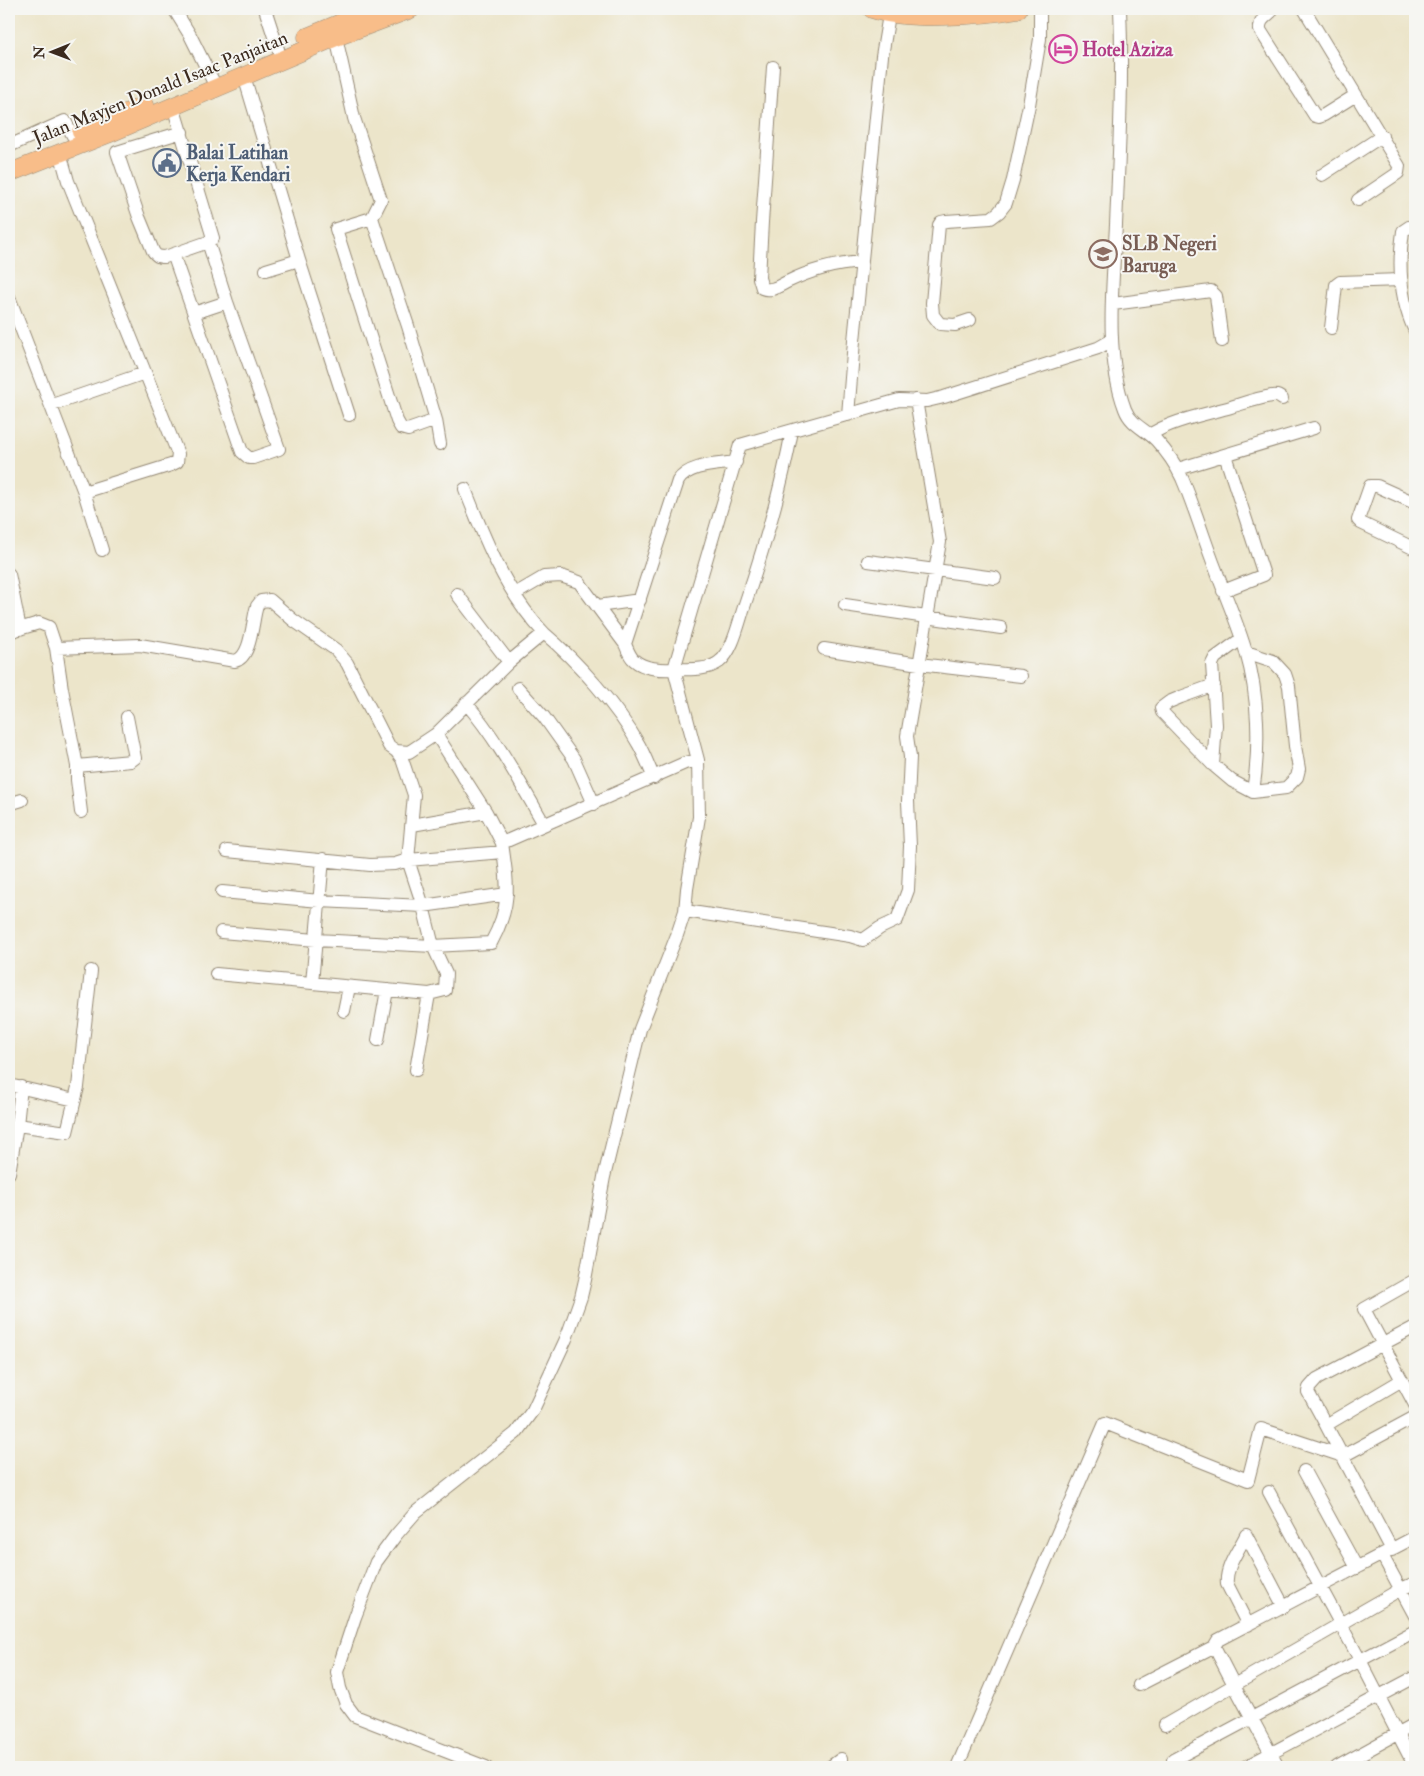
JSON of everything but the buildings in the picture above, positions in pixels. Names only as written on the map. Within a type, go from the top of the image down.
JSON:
[{"type":"highway","name":"Jalan Mayjen Donald Isaac Panjaitan","points":[[9,160],[214,82],[244,76],[336,37],[411,9]]},
{"type":"highway","points":[[884,10],[948,15],[1018,9]]},
{"type":"highway","name":"Jalan Mayjen Donald Isaac Panjaitan","points":[[9,173],[173,106],[214,82],[278,49],[359,12]]},
{"type":"street","points":[[174,9],[190,35],[214,82]]},
{"type":"street","points":[[265,9],[278,49]]},
{"type":"street","points":[[970,320],[948,326],[940,324],[933,315],[932,303],[939,224],[946,221],[991,218],[1006,204],[1029,105],[1040,39],[1040,9]]},
{"type":"street","points":[[1120,9],[1120,134],[1112,340],[1118,382],[1125,411],[1137,427],[1157,441],[1178,469],[1188,490],[1246,652],[1254,696],[1256,720],[1256,770],[1253,792]]},
{"type":"street","points":[[1304,9],[1399,166],[1399,171],[1358,200]]},
{"type":"street","points":[[848,415],[882,56],[884,10]]},
{"type":"street","points":[[1273,10],[1262,19],[1260,30],[1315,116],[1324,115],[1356,95]]},
{"type":"street","points":[[336,37],[354,118],[381,200],[372,218],[408,326],[436,420],[440,444]]},
{"type":"street","points":[[773,67],[759,278],[762,288],[766,290],[774,289],[797,277],[825,267],[862,262]]},
{"type":"street","points":[[244,76],[299,260],[349,415]]},
{"type":"street","points":[[173,106],[182,132],[212,235],[212,240],[160,257],[153,251],[139,217],[118,152],[182,132]]},
{"type":"street","points":[[9,146],[65,121],[73,136]]},
{"type":"street","points":[[1322,175],[1382,136]]},
{"type":"street","points":[[60,152],[68,181],[178,454],[177,462],[84,492]]},
{"type":"street","points":[[372,218],[336,229],[356,297],[401,428],[408,430],[436,420]]},
{"type":"street","points":[[1415,226],[1409,226],[1403,231],[1401,280],[1404,304],[1415,331]]},
{"type":"street","points":[[173,254],[242,452],[249,458],[253,458],[279,449],[208,242]]},
{"type":"street","points":[[266,270],[299,260]]},
{"type":"street","points":[[1331,328],[1336,284],[1340,282],[1401,280]]},
{"type":"street","points":[[1113,304],[1211,291],[1216,296],[1222,342]]},
{"type":"street","points":[[9,297],[84,492],[102,550]]},
{"type":"street","points":[[194,313],[227,302]]},
{"type":"street","points":[[486,1767],[355,1716],[346,1704],[337,1672],[376,1562],[416,1512],[516,1433],[533,1410],[566,1339],[581,1297],[612,1141],[640,1029],[685,911],[699,817],[698,760],[674,670],[740,445],[899,400],[927,400],[944,397],[1098,348],[1112,340]]},
{"type":"street","points":[[52,405],[145,373]]},
{"type":"street","points":[[1150,435],[1173,424],[1273,395],[1282,399]]},
{"type":"street","points":[[685,911],[850,936],[863,940],[880,928],[897,920],[908,890],[910,757],[907,736],[936,570],[940,535],[916,400]]},
{"type":"street","points":[[1178,469],[1314,428]]},
{"type":"street","points":[[515,594],[544,577],[561,576],[579,582],[625,644],[633,660],[642,665],[674,670],[709,668],[726,655],[737,629],[769,528],[792,431]]},
{"type":"street","points":[[1223,591],[1264,575],[1225,455]]},
{"type":"street","points":[[625,644],[681,476],[695,468],[736,462]]},
{"type":"street","points":[[1415,503],[1377,486],[1370,486],[1358,520],[1415,549]]},
{"type":"street","points":[[465,489],[498,567],[530,619],[566,651],[616,711],[640,746],[654,778]]},
{"type":"street","points":[[868,560],[995,578]]},
{"type":"street","points":[[9,574],[14,631],[39,623],[44,624],[49,627],[56,648],[77,766],[81,812]]},
{"type":"street","points":[[457,594],[508,662]]},
{"type":"street","points":[[56,648],[140,645],[227,660],[240,660],[248,649],[257,606],[261,601],[270,600],[293,620],[336,650],[347,663],[389,746],[402,759],[414,795],[408,860],[423,906],[433,946],[446,974],[445,990],[429,994],[216,974]]},
{"type":"street","points":[[598,606],[640,600]]},
{"type":"street","points":[[844,605],[1001,628]]},
{"type":"street","points":[[396,751],[413,750],[436,734],[508,662],[544,633]]},
{"type":"street","points":[[1213,765],[1216,725],[1213,660],[1241,639]]},
{"type":"street","points":[[824,649],[919,664],[1021,676]]},
{"type":"street","points":[[1214,685],[1169,702],[1161,708],[1162,712],[1213,765],[1232,781],[1253,792],[1286,788],[1297,777],[1300,770],[1295,746],[1289,686],[1285,674],[1273,661],[1246,652]]},
{"type":"street","points":[[518,688],[544,717],[574,759],[594,804]]},
{"type":"street","points":[[466,703],[484,724],[544,824]]},
{"type":"street","points":[[77,766],[131,761],[135,758],[127,716]]},
{"type":"street","points":[[221,932],[316,940],[433,946],[490,943],[501,924],[507,901],[507,873],[502,848],[486,812],[436,734]]},
{"type":"street","points":[[227,851],[370,865],[395,864],[408,860],[502,848],[544,824],[686,763],[698,760]]},
{"type":"street","points":[[9,804],[22,800]]},
{"type":"street","points":[[412,825],[486,812]]},
{"type":"street","points":[[312,983],[324,859]]},
{"type":"street","points":[[222,892],[320,901],[423,906],[507,894]]},
{"type":"street","points":[[16,1125],[67,1132],[80,1075],[91,971]]},
{"type":"street","points":[[344,1011],[349,987]]},
{"type":"street","points":[[378,1040],[387,990]]},
{"type":"street","points":[[416,1070],[429,994]]},
{"type":"street","points":[[9,1172],[16,1125],[15,1086],[75,1100]]},
{"type":"street","points":[[1415,1280],[1364,1309],[1415,1405]]},
{"type":"street","points":[[1415,1327],[1317,1379],[1309,1388],[1310,1398],[1343,1456],[1387,1552],[1401,1589],[1415,1616]]},
{"type":"street","points":[[1326,1425],[1402,1380]]},
{"type":"street","points":[[956,1767],[1105,1423],[1248,1480],[1261,1429],[1343,1456],[1415,1417]]},
{"type":"street","points":[[1304,1471],[1357,1568]]},
{"type":"street","points":[[1269,1492],[1360,1660],[1415,1767]]},
{"type":"street","points":[[1248,1626],[1230,1592],[1226,1577],[1246,1535],[1284,1607]]},
{"type":"street","points":[[1139,1685],[1215,1646],[1218,1640],[1415,1537]]},
{"type":"street","points":[[1165,1725],[1401,1589],[1415,1583]]},
{"type":"street","points":[[1173,1760],[1415,1630]]},
{"type":"street","points":[[1215,1646],[1251,1719],[1278,1767]]},
{"type":"street","points":[[1245,1767],[1415,1677]]},
{"type":"street","points":[[1337,1767],[1415,1724]]},
{"type":"street","points":[[830,1767],[840,1759]]},
{"type":"place","name":"Hotel Aziza","points":[[1063,49]]},
{"type":"place","name":"Balai Latihan Kerja Kendari","points":[[167,163]]},
{"type":"place","name":"SLB Negeri Baruga","points":[[1103,254]]}]
